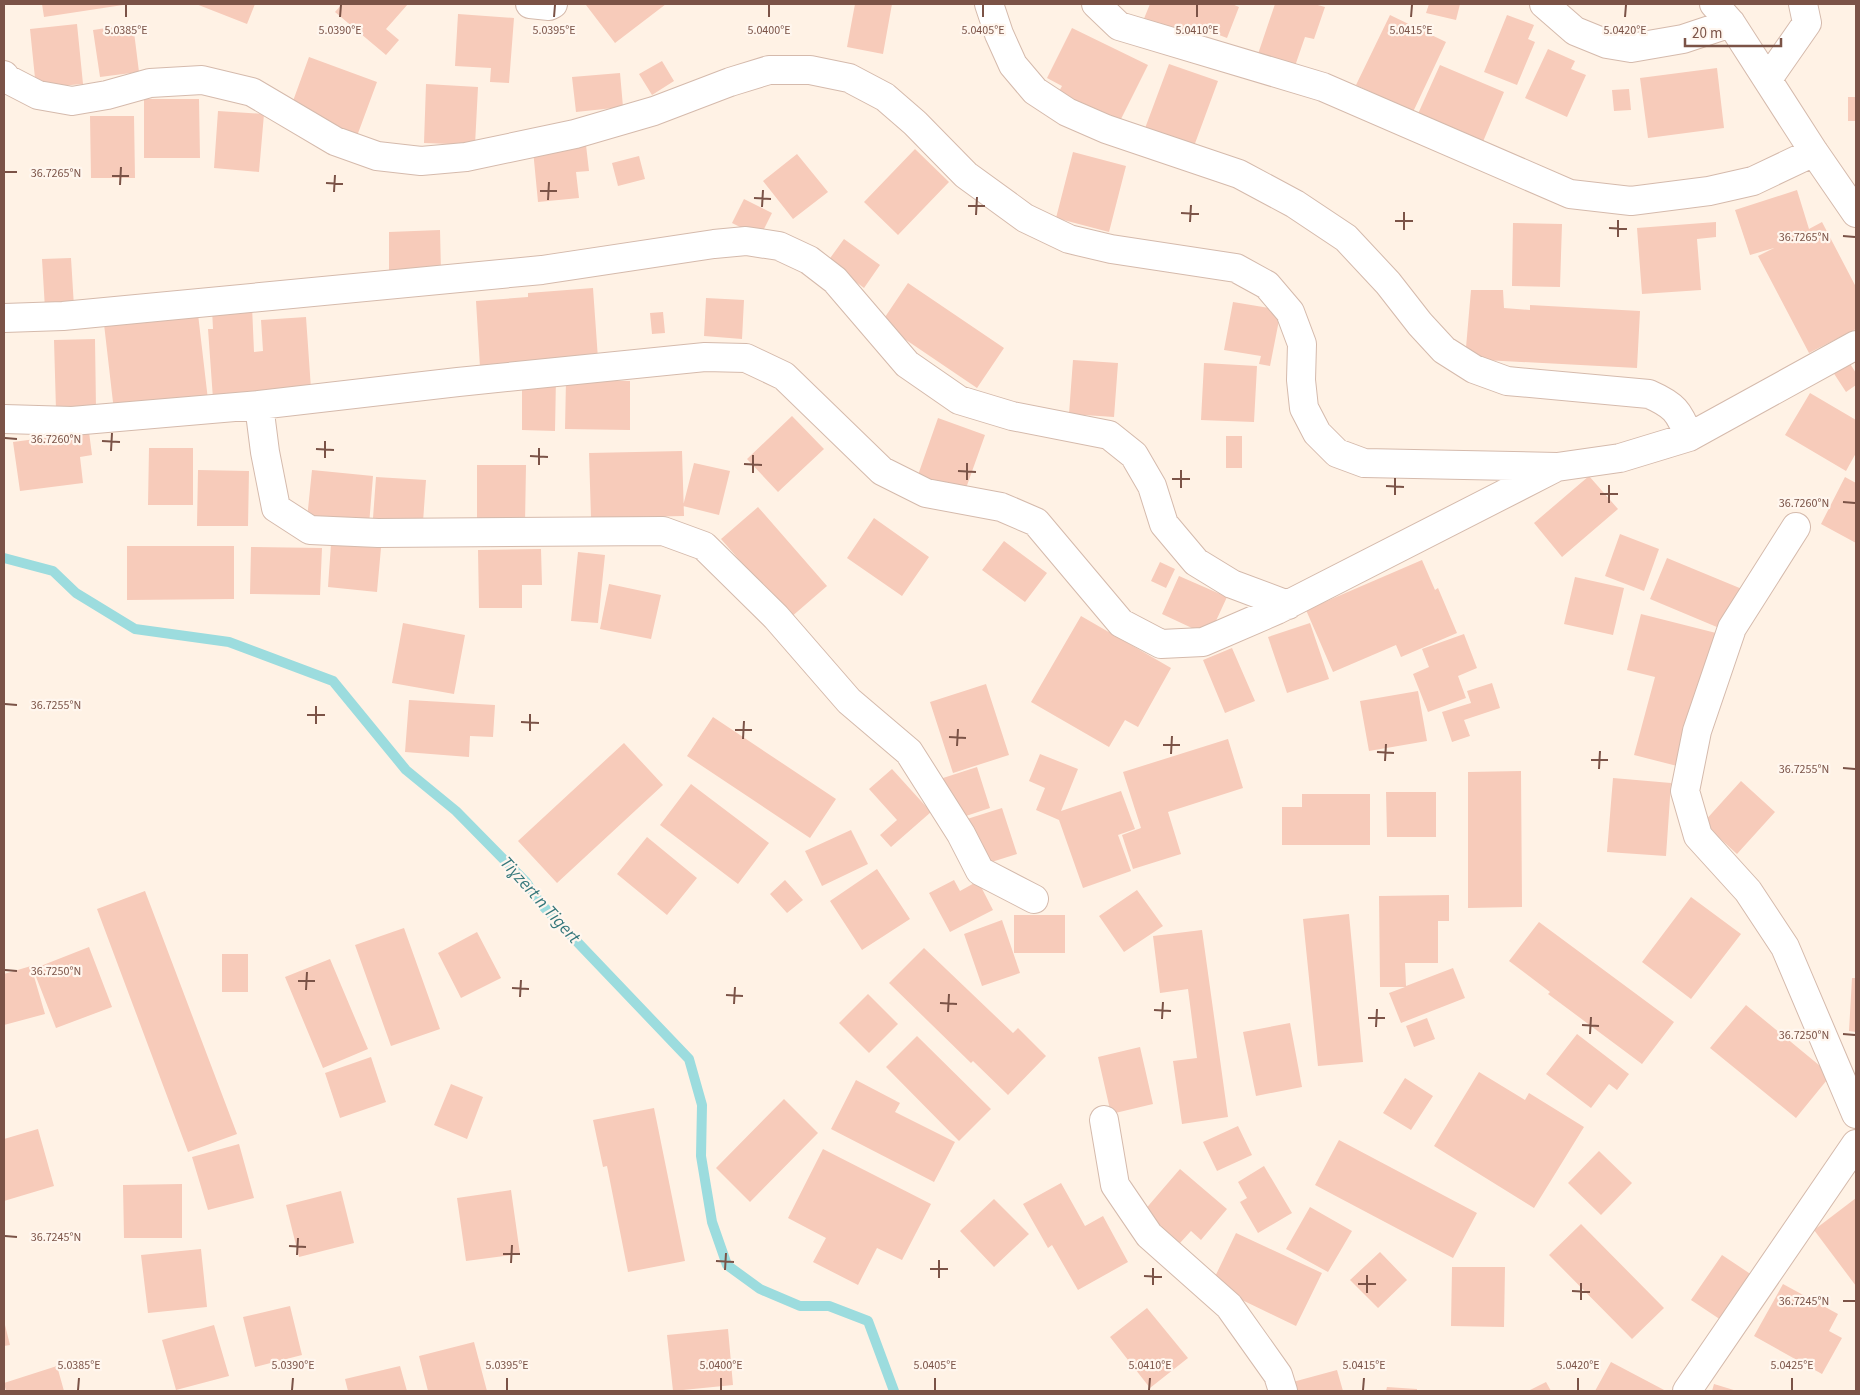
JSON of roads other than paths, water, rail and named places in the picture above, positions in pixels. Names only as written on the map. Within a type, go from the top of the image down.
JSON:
[{"type":"street","points":[[530,4],[549,6],[553,4]]},
{"type":"street","points":[[990,4],[999,34],[1013,65],[1035,91],[1067,112],[1106,129],[1239,174],[1295,204],[1346,238],[1388,282],[1420,324],[1444,350],[1474,369],[1507,381],[1649,394],[1667,402],[1682,419],[1689,437]]},
{"type":"street","points":[[1096,4],[1119,26],[1323,87],[1570,194],[1631,200],[1709,191],[1754,181],[1814,152]]},
{"type":"street","points":[[1544,4],[1575,32],[1607,44],[1631,48],[1683,39],[1722,13],[1856,213]]},
{"type":"street","points":[[1768,79],[1806,23],[1803,4]]},
{"type":"street","points":[[4,75],[7,79],[38,95],[72,101],[107,95],[150,83],[202,80],[252,92],[335,141],[377,156],[421,161],[466,157],[575,134],[654,110],[769,70],[810,70],[849,78],[884,97],[915,123],[966,175],[1025,218],[1069,239],[1111,250],[1236,268],[1267,285],[1290,312],[1302,344],[1301,380],[1304,408],[1317,433],[1337,453],[1364,463],[1557,467],[1620,458],[1689,437],[1856,345]]},
{"type":"street","points":[[4,318],[63,316],[542,270],[714,244],[746,241],[779,246],[809,260],[835,280],[907,364],[959,400],[1012,416],[1109,435],[1134,455],[1152,486],[1164,524],[1196,562],[1232,584],[1288,605]]},
{"type":"street","points":[[4,418],[72,421],[259,405],[458,382],[705,357],[746,358],[784,376],[882,471],[926,493],[1001,508],[1036,522],[1121,623],[1162,644],[1203,642],[1288,605],[1557,467]]},
{"type":"street","points":[[259,405],[265,452],[276,508],[310,530],[378,532],[663,531],[704,546],[776,617],[849,701],[909,752],[961,834],[980,871],[1034,899]]},
{"type":"street","points":[[1796,527],[1732,628],[1696,731],[1685,790],[1698,836],[1748,891],[1785,947],[1856,1114]]},
{"type":"street","points":[[1104,1120],[1115,1185],[1148,1235],[1229,1306],[1278,1375],[1283,1391]]},
{"type":"street","points":[[1687,1391],[1856,1144]]},
{"type":"waterway","name":"Tiɣzert n Tigert","points":[[4,558],[53,571],[76,593],[135,629],[229,642],[333,681],[406,770],[456,811],[526,882],[541,904],[689,1059],[702,1105],[701,1156],[712,1222],[727,1265],[760,1289],[800,1306],[829,1306],[868,1321],[894,1391]]}]
